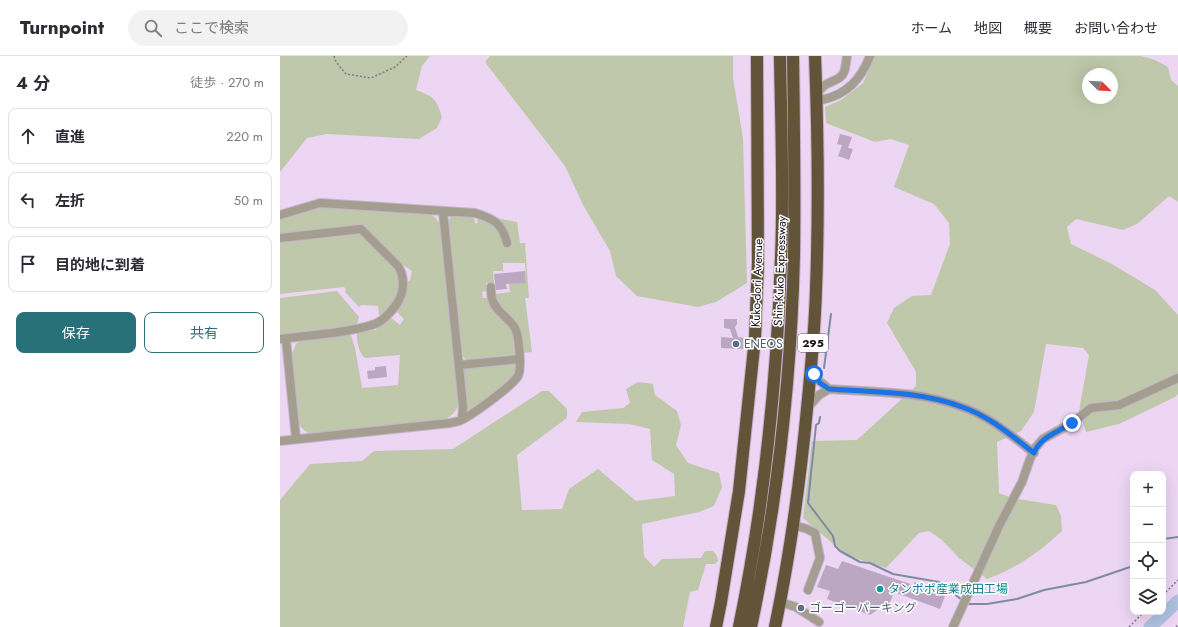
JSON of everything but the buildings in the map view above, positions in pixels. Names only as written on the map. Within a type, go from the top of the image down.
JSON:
[{"type":"highway","name":"Kuko-dori Avenue","points":[[716,627],[739,491],[755,338],[758,264],[757,56]]},
{"type":"highway","name":"Shin-Kuko Expressway","points":[[739,627],[757,529],[766,464],[777,347],[782,163],[780,56]]},
{"type":"highway","name":"Shin-Kuko Expressway","points":[[751,627],[769,530],[785,401],[794,257],[794,113],[792,56]]},
{"type":"highway","points":[[794,113],[796,56]]},
{"type":"highway","name":"295","points":[[775,627],[793,524],[811,367],[816,289],[818,191],[819,98],[816,61]]},
{"type":"street","points":[[847,56],[844,72],[840,79],[825,84],[819,91],[819,98],[841,94],[855,82],[862,73],[870,56]]},
{"type":"street","points":[[816,61],[822,77],[830,80],[836,80]]},
{"type":"street","points":[[280,215],[320,203],[476,213],[493,220],[501,227],[507,243]]},
{"type":"street","points":[[443,212],[463,406],[462,419]]},
{"type":"street","points":[[280,238],[360,229],[398,266],[403,276],[401,297],[398,303],[376,324],[353,330],[283,339],[296,439]]},
{"type":"street","points":[[280,441],[450,423],[469,415],[512,383],[518,376],[520,369],[516,330],[494,305],[491,287]]},
{"type":"street","points":[[459,366],[520,359]]},
{"type":"street","points":[[811,367],[817,379],[829,389]]},
{"type":"street","points":[[953,627],[999,526],[1022,482],[1030,459],[1036,447],[1043,439],[1072,423],[1091,408],[1119,405],[1178,378]]},
{"type":"street","points":[[807,410],[814,399],[829,389],[923,396],[963,407],[992,422],[1034,453]]},
{"type":"street","points":[[793,524],[815,533],[818,545],[820,558],[808,590]]},
{"type":"street","points":[[780,602],[796,607],[819,622]]},
{"type":"path","points":[[334,56],[336,62],[346,74],[371,78],[395,67],[407,56]]},
{"type":"path","points":[[1166,591],[1178,580]]},
{"type":"path","points":[[1129,627],[1141,615]]},
{"type":"green space","points":[[280,56],[430,56],[422,66],[416,90],[427,94],[434,99],[442,117],[437,128],[419,139],[327,134],[307,138],[280,172]]},
{"type":"green space","points":[[490,56],[733,56],[733,78],[743,138],[747,283],[716,302],[698,307],[637,296],[616,276],[610,251],[583,205],[565,166],[485,62]]},
{"type":"green space","points":[[875,56],[1141,56],[1155,60],[1168,67],[1171,80],[1178,86],[1178,202],[1169,196],[1137,224],[1123,230],[1076,219],[1067,227],[1071,244],[1112,264],[1155,290],[1178,315],[1178,394],[1175,397],[1119,424],[1086,432],[1079,411],[1089,355],[1083,348],[1046,344],[1034,412],[1021,431],[997,442],[999,493],[1012,498],[1056,505],[1061,516],[1062,531],[1027,559],[998,575],[987,579],[959,558],[942,540],[929,531],[919,533],[886,568],[846,555],[803,518],[812,441],[857,440],[916,386],[916,372],[887,323],[894,308],[912,296],[931,295],[950,244],[949,223],[934,204],[894,187],[909,145],[891,139],[875,142],[826,123],[825,107],[841,100],[863,83]]},
{"type":"green space","points":[[320,206],[428,213],[440,224],[442,229],[460,401],[458,407],[445,420],[313,435],[304,430],[297,421],[292,354],[296,344],[305,338],[348,333],[351,335],[355,348],[362,388],[398,385],[400,355],[365,358],[358,346],[357,332],[376,330],[389,316],[400,325],[404,319],[396,311],[404,300],[406,282],[410,280],[412,271],[393,258],[364,226],[280,235],[280,217]]},
{"type":"green space","points":[[453,215],[474,215],[475,223],[477,224],[478,218],[480,217],[496,227],[504,243],[511,244],[506,230],[496,218],[517,222],[520,243],[525,243],[529,298],[525,298],[532,352],[521,353],[518,327],[495,301],[496,294],[510,292],[509,284],[526,282],[525,263],[503,263],[503,271],[493,271],[494,283],[486,283],[487,291],[482,292],[483,298],[488,298],[490,305],[510,327],[512,331],[515,354],[468,360],[463,357],[447,221]]},
{"type":"green space","points":[[358,232],[362,233],[399,272],[399,288],[397,297],[384,313],[379,315],[378,306],[361,305],[359,307],[345,292],[346,289],[344,287],[280,294],[280,242]]},
{"type":"green space","points":[[337,291],[359,317],[357,324],[354,326],[280,335],[280,298]]},
{"type":"green space","points":[[515,361],[517,364],[515,374],[507,383],[469,410],[466,410],[463,370],[467,367]]},
{"type":"green space","points":[[638,382],[653,384],[655,395],[677,411],[681,425],[676,445],[688,463],[719,473],[722,487],[714,506],[699,512],[642,524],[644,556],[654,567],[662,559],[701,558],[705,551],[713,551],[717,556],[718,561],[715,564],[706,564],[698,590],[690,592],[683,627],[280,627],[280,500],[310,464],[362,461],[374,451],[453,449],[542,391],[549,391],[567,409],[567,418],[517,455],[522,510],[562,509],[569,489],[598,469],[636,501],[675,496],[674,474],[652,460],[650,429],[629,424],[576,422],[582,412],[623,408],[630,403],[626,389]]},
{"type":"waterway","points":[[824,368],[831,314]]},
{"type":"waterway","points":[[820,417],[819,423],[816,425],[808,503],[833,536],[835,546],[840,551],[860,562],[870,563],[893,574],[939,582],[962,600]]},
{"type":"waterway","points":[[1166,539],[1178,537]]},
{"type":"waterway","points":[[969,604],[987,604],[1017,599],[1044,590],[1086,582],[1130,567]]},
{"type":"waterway","points":[[1150,627],[1178,601]]},
{"type":"place","name":"ENEOS","points":[[736,344]]},
{"type":"place","name":"タンポポ産業成田工場","points":[[880,589]]},
{"type":"place","name":"ゴーゴーパーキング","points":[[801,608]]},
{"type":"route","points":[[814,374],[820,383],[829,389],[923,396],[963,407],[992,422],[1034,453],[1036,447],[1043,439],[1072,423]]}]
